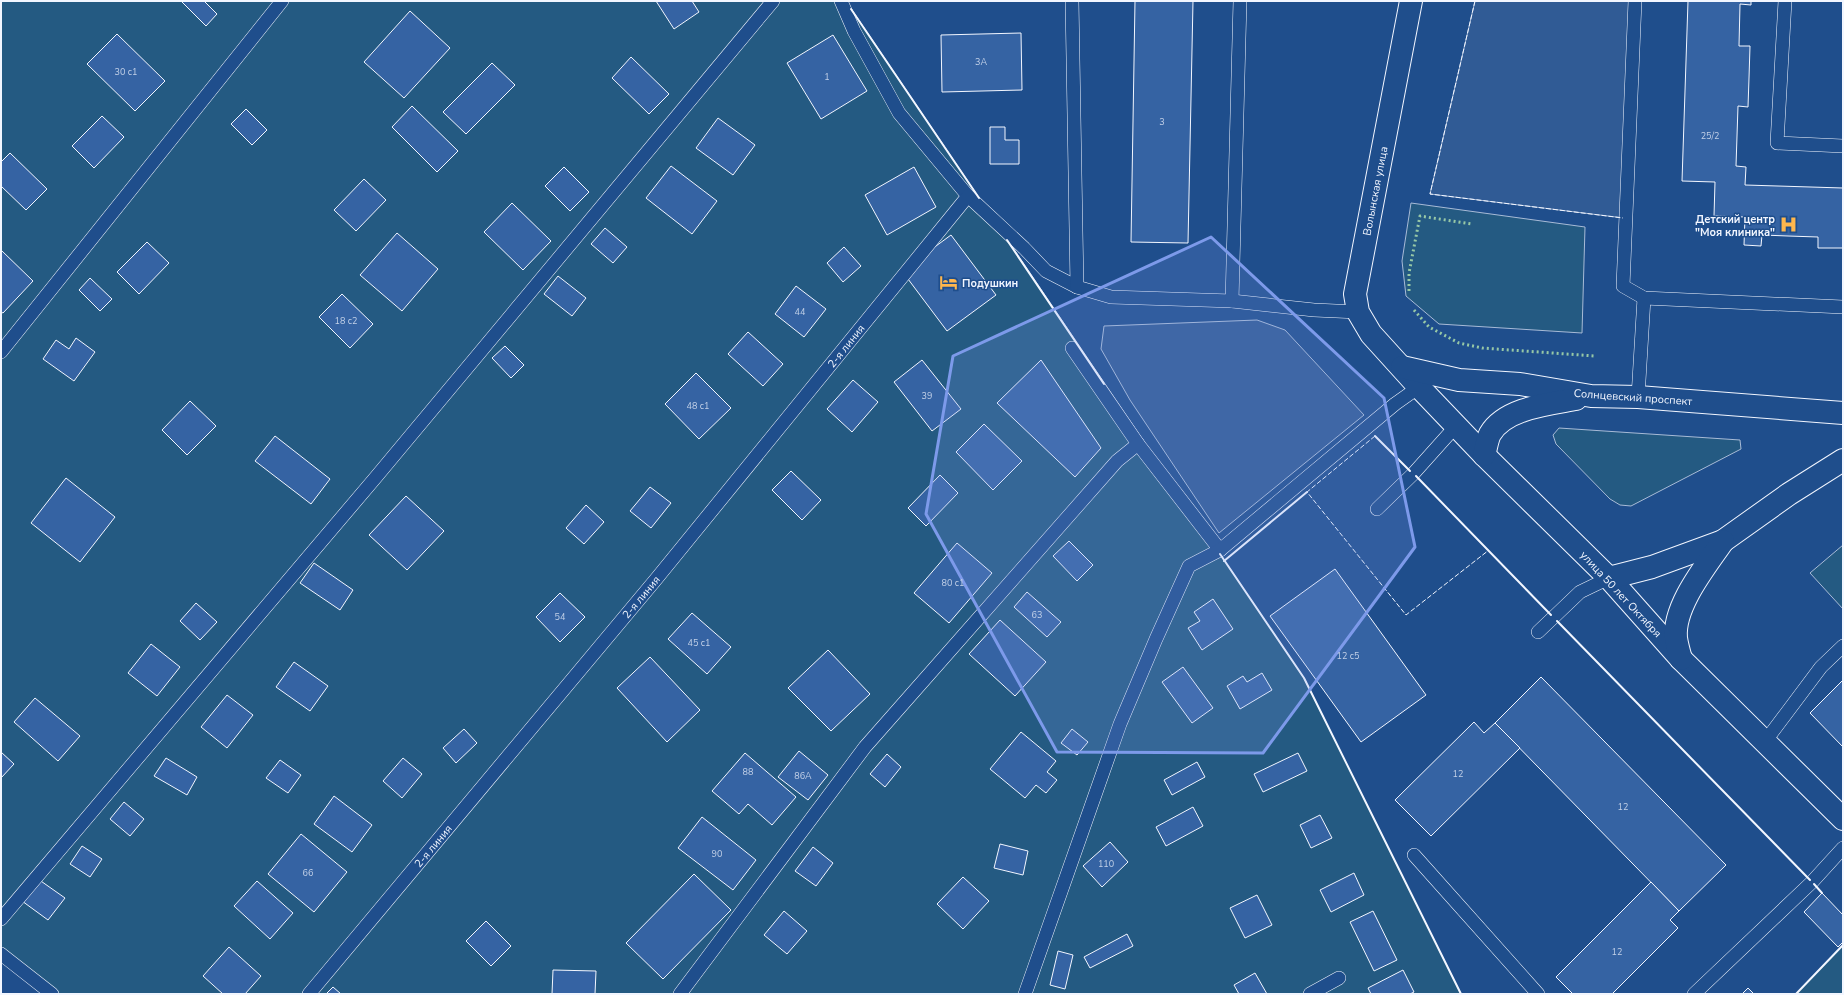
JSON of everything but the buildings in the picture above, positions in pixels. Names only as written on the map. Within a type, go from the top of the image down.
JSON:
[{"type":"street","name":"Волынская улица","points":[[1402,368],[1371,334],[1358,312],[1355,294],[1411,1]]},
{"type":"street","name":"Солнцевский проспект","points":[[1402,368],[1459,380],[1520,384],[1591,396],[1638,397],[1843,413]]},
{"type":"street","name":"улица 50 лет Октября","points":[[1402,368],[1484,455],[1609,578],[1681,659],[1764,743],[1843,819]]},
{"type":"street","points":[[1484,455],[1490,434],[1503,419],[1533,406],[1591,396]]},
{"type":"street","points":[[1609,578],[1652,567],[1723,541],[1789,494],[1843,460]]},
{"type":"street","points":[[1681,659],[1676,637],[1679,618],[1686,599],[1723,541]]},
{"type":"lane","points":[[1,352],[282,1]]},
{"type":"lane","points":[[1,919],[376,477],[773,1]]},
{"type":"lane","points":[[841,1],[854,31],[898,113],[968,196],[1024,248],[1046,271],[1077,287],[1111,297],[1232,301],[1314,310],[1358,312]]},
{"type":"lane","points":[[1072,1],[1077,287]]},
{"type":"lane","points":[[1232,301],[1240,1]]},
{"type":"lane","points":[[1635,1],[1623,286],[1644,298],[1843,307]]},
{"type":"lane","points":[[1785,1],[1777,142],[1843,146]]},
{"type":"lane","name":"2-я линия","points":[[309,994],[657,578],[968,196]]},
{"type":"lane","points":[[1638,397],[1644,298]]},
{"type":"lane","points":[[1072,348],[1138,444],[1220,550]]},
{"type":"lane","points":[[1025,994],[1120,724],[1189,566],[1220,550],[1389,409],[1419,387]]},
{"type":"lane","points":[[1377,509],[1413,474],[1456,426]]},
{"type":"lane","points":[[680,994],[864,747],[1118,461],[1138,444]]},
{"type":"lane","points":[[1538,632],[1580,592],[1609,578]]},
{"type":"lane","points":[[1764,743],[1821,667],[1843,646]]},
{"type":"lane","points":[[1694,994],[1812,882],[1843,848]]},
{"type":"lane","points":[[1414,855],[1538,994]]},
{"type":"lane","points":[[1,954],[52,994]]},
{"type":"lane","points":[[1310,994],[1339,978]]},
{"type":"highlighted area","points":[[1211,237],[1384,398],[1415,547],[1263,753],[1057,752],[926,514],[953,356]]},
{"type":"shaded area","points":[[1,1],[846,1],[1304,678],[1461,994],[58,994],[1,951]]},
{"type":"shaded area","points":[[1475,1],[1632,1],[1624,218],[1430,194]]},
{"type":"shaded area","points":[[1411,203],[1585,227],[1582,333],[1439,324],[1406,296],[1402,261]]},
{"type":"shaded area","points":[[1257,320],[1285,330],[1364,415],[1219,533],[1130,400],[1101,349],[1104,326]]},
{"type":"shaded area","points":[[1559,428],[1740,440],[1741,449],[1631,506],[1620,505],[1610,499],[1556,444],[1553,435]]},
{"type":"shaded area","points":[[1843,545],[1843,609],[1810,573]]},
{"type":"shaded area","points":[[1843,945],[1843,994],[1796,994]]},
{"type":"hedge","points":[[1409,291],[1409,273],[1420,216],[1472,224]]},
{"type":"hedge","points":[[1414,310],[1429,327],[1459,343],[1482,348],[1595,356]]},
{"type":"fence","points":[[1475,1],[1430,194],[1623,218]]},
{"type":"fence","points":[[1375,436],[1307,492],[1406,615],[1489,550]]},
{"type":"wall","points":[[851,9],[979,198]]},
{"type":"wall","points":[[1007,240],[1104,384]]},
{"type":"wall","points":[[1375,436],[1410,471]]},
{"type":"wall","points":[[1416,476],[1551,615]]},
{"type":"wall","points":[[1224,561],[1307,492]]},
{"type":"wall","points":[[1220,554],[1304,678],[1461,994]]},
{"type":"wall","points":[[1557,621],[1810,880]]},
{"type":"wall","points":[[1814,884],[1822,893]]},
{"type":"wall","points":[[1796,994],[1843,945]]},
{"type":"place","name":"Детский центр \"Моя клиника\"","points":[[1788,225]]},
{"type":"place","name":"Подушкин","points":[[949,283]]}]
